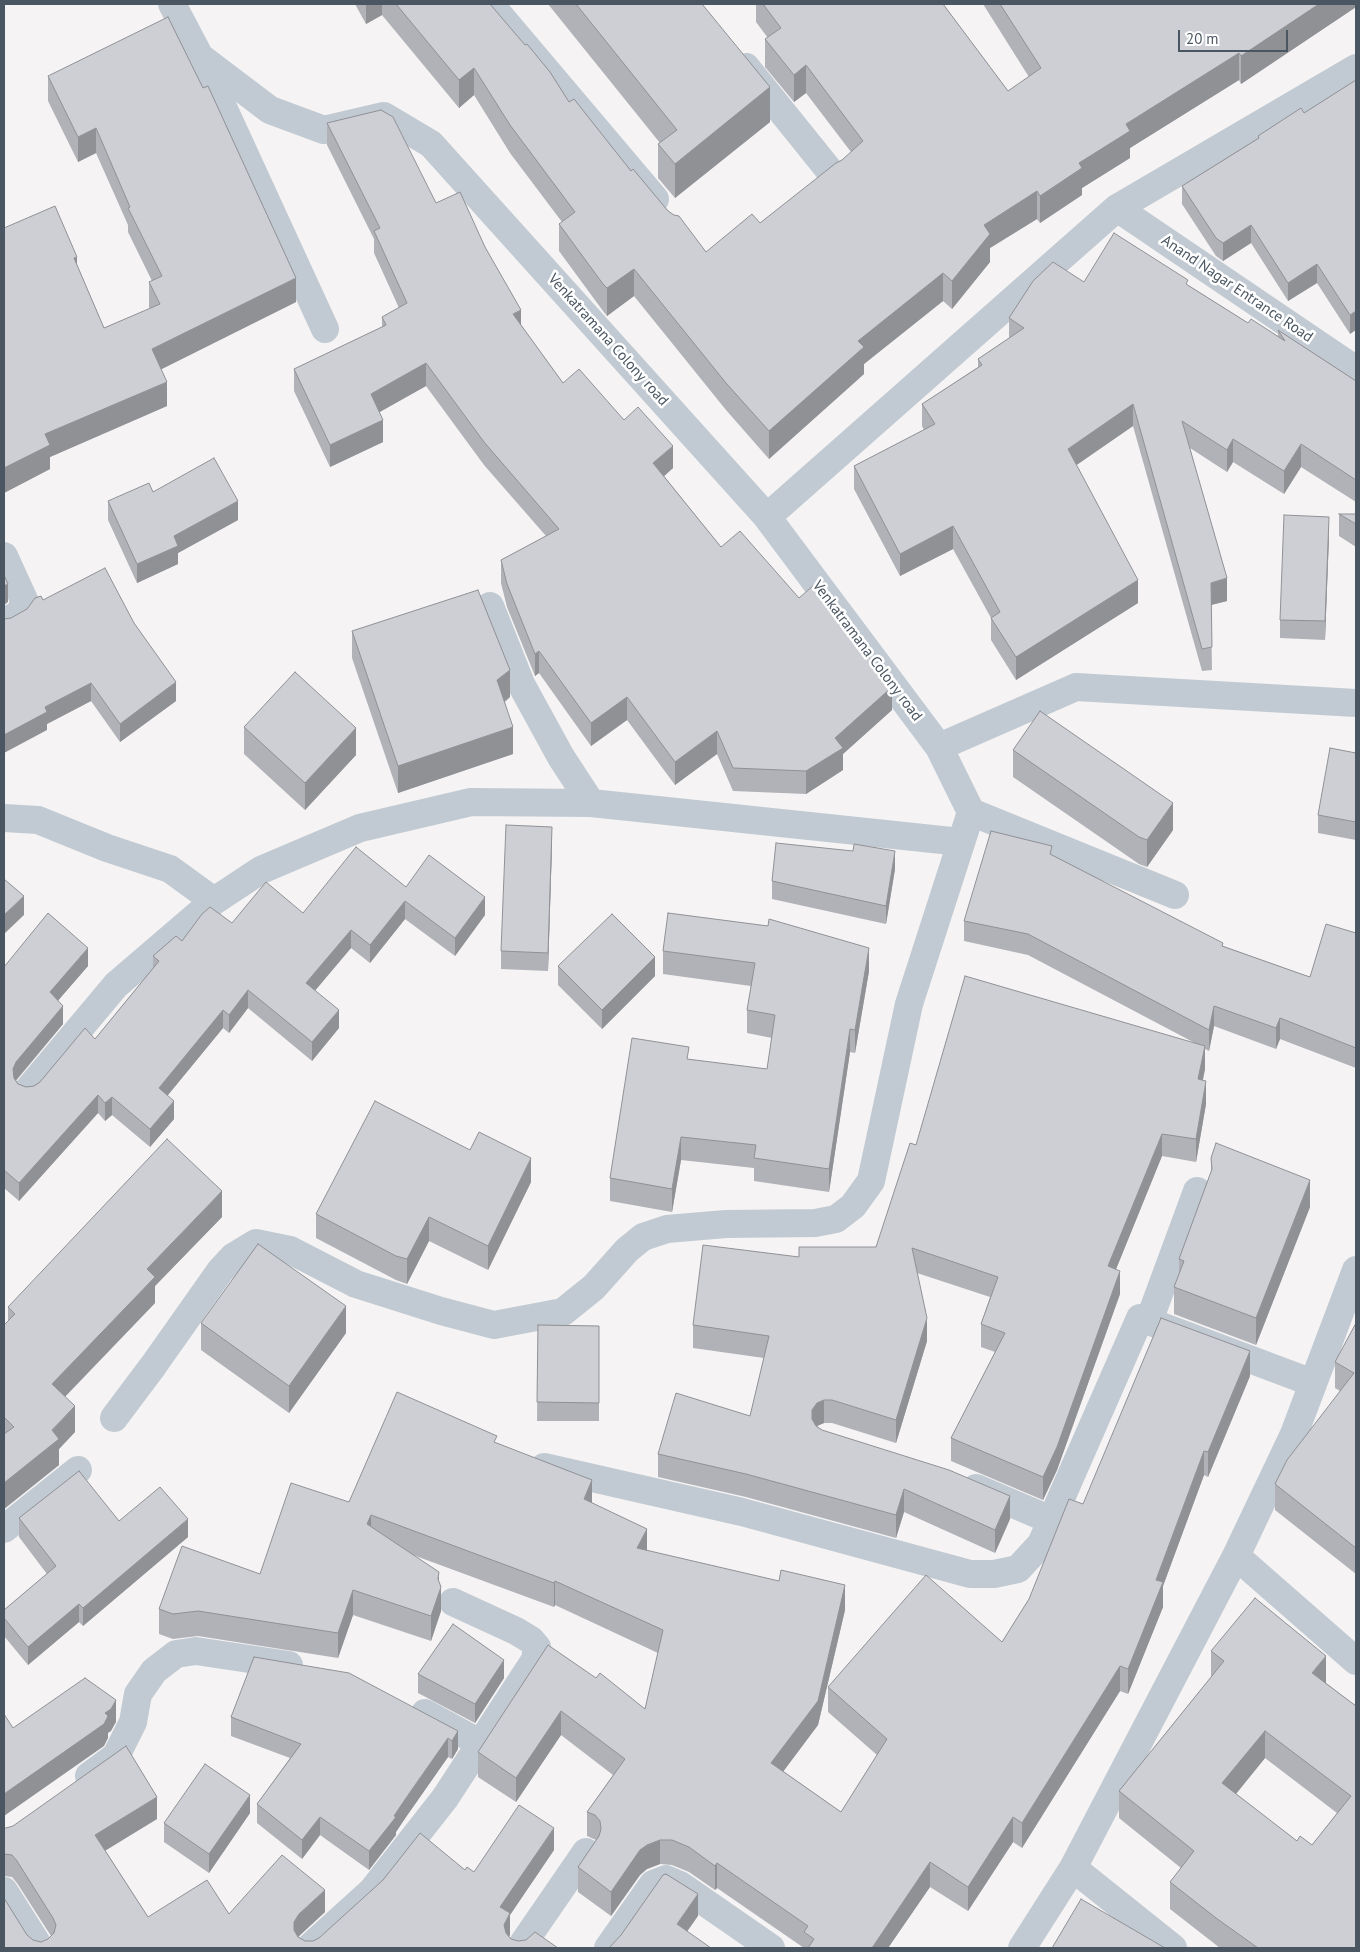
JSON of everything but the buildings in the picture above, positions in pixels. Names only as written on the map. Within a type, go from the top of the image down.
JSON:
[{"type":"street","points":[[172,4],[200,57],[324,329]]},
{"type":"street","points":[[490,4],[673,220]]},
{"type":"street","points":[[729,47],[833,175]]},
{"type":"street","name":"Venkatramana Colony road","points":[[200,57],[270,110],[324,130],[384,116],[431,144],[767,517],[940,747],[970,812]]},
{"type":"street","points":[[767,517],[1117,208],[1356,68]]},
{"type":"street","name":"Anand Nagar Entrance Road","points":[[1117,208],[1356,370]]},
{"type":"street","points":[[4,556],[25,602],[19,614],[4,622]]},
{"type":"street","points":[[490,606],[521,684],[562,757],[591,803]]},
{"type":"street","points":[[940,747],[1076,687],[1356,703]]},
{"type":"street","points":[[28,1090],[116,985],[214,901],[261,870],[360,828],[471,802],[591,803],[961,842]]},
{"type":"street","points":[[114,1418],[220,1271],[233,1257],[256,1244],[290,1250],[356,1284],[441,1311],[494,1325],[563,1312],[594,1287],[628,1250],[644,1238],[667,1229],[726,1224],[815,1223],[836,1219],[854,1206],[871,1182],[909,1004],[970,812],[1175,895]]},
{"type":"street","points":[[4,818],[38,820],[107,848],[170,869],[214,901]]},
{"type":"street","points":[[1149,1321],[1197,1191]]},
{"type":"street","points":[[1022,1948],[1072,1868],[1236,1556],[1294,1434],[1356,1270]]},
{"type":"street","points":[[530,1464],[742,1512],[970,1574],[994,1574],[1018,1569],[1041,1544],[1140,1318],[1313,1383]]},
{"type":"street","points":[[4,1528],[78,1470]]},
{"type":"street","points":[[954,1478],[1051,1520]]},
{"type":"street","points":[[1236,1556],[1356,1661]]},
{"type":"street","points":[[309,1948],[372,1891],[445,1798],[535,1660],[538,1647],[531,1640],[453,1602]]},
{"type":"street","points":[[72,1788],[116,1756],[133,1722],[138,1694],[154,1671],[176,1654],[196,1651],[317,1670]]},
{"type":"street","points":[[405,1703],[480,1743]]},
{"type":"street","points":[[520,1948],[586,1852]]},
{"type":"street","points":[[1072,1868],[1173,1948]]},
{"type":"street","points":[[608,1948],[653,1884],[666,1879],[680,1885],[771,1948]]},
{"type":"street","points":[[4,1890],[40,1948]]}]
